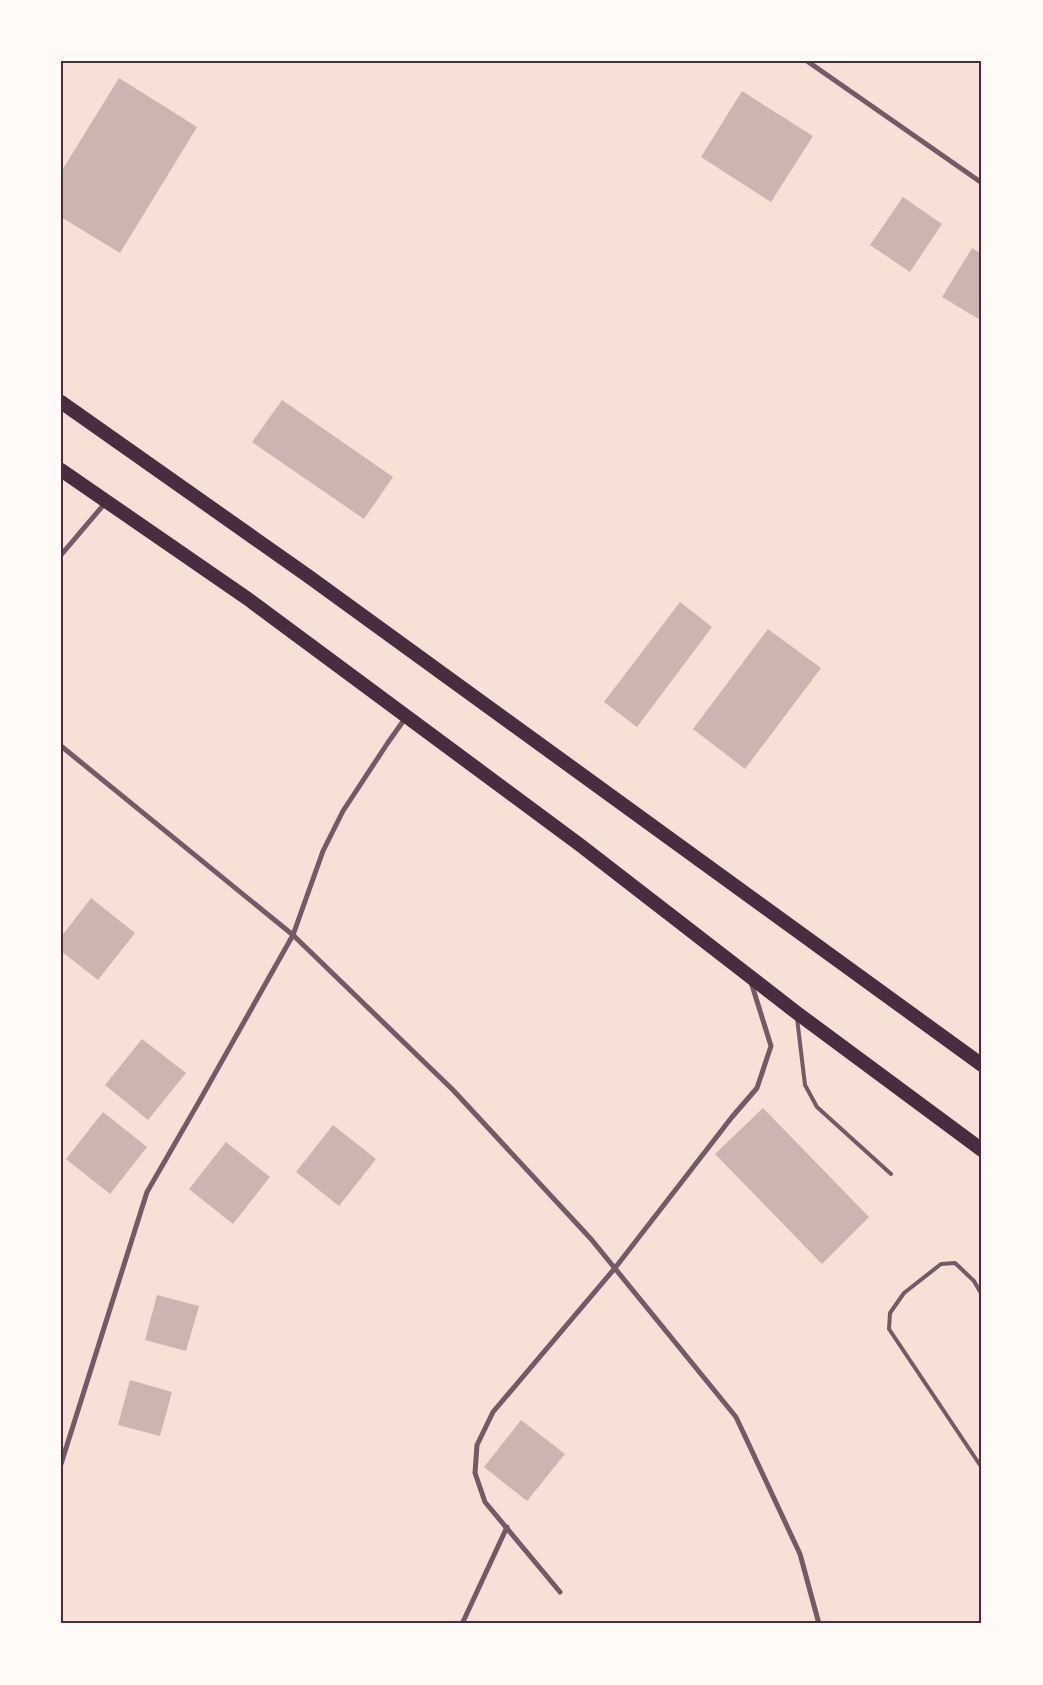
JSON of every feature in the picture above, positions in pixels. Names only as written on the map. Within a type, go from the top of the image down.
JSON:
[{"type":"highway","points":[[61,402],[316,581],[982,1065]]},
{"type":"highway","points":[[61,470],[248,599],[580,845],[797,1013],[982,1150]]},
{"type":"street","points":[[807,61],[982,183]]},
{"type":"street","points":[[61,555],[107,501]]},
{"type":"street","points":[[61,1464],[147,1192],[293,935],[323,851],[343,811],[406,717]]},
{"type":"street","points":[[61,746],[293,935],[453,1090],[591,1239],[736,1417],[800,1554],[819,1624]]},
{"type":"street","points":[[560,1592],[485,1502],[475,1473],[478,1445],[493,1412],[615,1268],[732,1117],[757,1088],[771,1046],[750,976]]},
{"type":"street","points":[[462,1624],[507,1527]]},
{"type":"lane","points":[[797,1013],[805,1085],[817,1107],[891,1174]]},
{"type":"lane","points":[[982,1295],[974,1281],[955,1262],[941,1264],[904,1293],[890,1313],[889,1329],[982,1468]]},
{"type":"building","points":[[119,78],[197,127],[120,253],[61,217],[61,172]]},
{"type":"building","points":[[742,91],[813,136],[771,202],[701,157]]},
{"type":"building","points":[[903,197],[942,224],[910,272],[870,245]]},
{"type":"building","points":[[972,248],[982,254],[982,321],[942,297]]},
{"type":"building","points":[[282,400],[393,477],[364,519],[252,442]]},
{"type":"building","points":[[680,602],[712,627],[637,727],[604,702]]},
{"type":"building","points":[[768,629],[821,668],[745,769],[693,729]]},
{"type":"building","points":[[91,898],[135,933],[98,980],[61,951],[61,937]]},
{"type":"building","points":[[142,1039],[186,1073],[148,1120],[105,1085]]},
{"type":"building","points":[[763,1108],[869,1217],[822,1264],[715,1154]]},
{"type":"building","points":[[103,1112],[147,1147],[110,1194],[66,1159]]},
{"type":"building","points":[[333,1125],[376,1159],[339,1206],[296,1172]]},
{"type":"building","points":[[226,1142],[270,1177],[233,1224],[189,1189]]},
{"type":"building","points":[[157,1295],[199,1306],[186,1351],[145,1340]]},
{"type":"building","points":[[130,1380],[172,1392],[160,1436],[118,1425]]},
{"type":"building","points":[[521,1420],[565,1454],[527,1501],[484,1467]]}]
